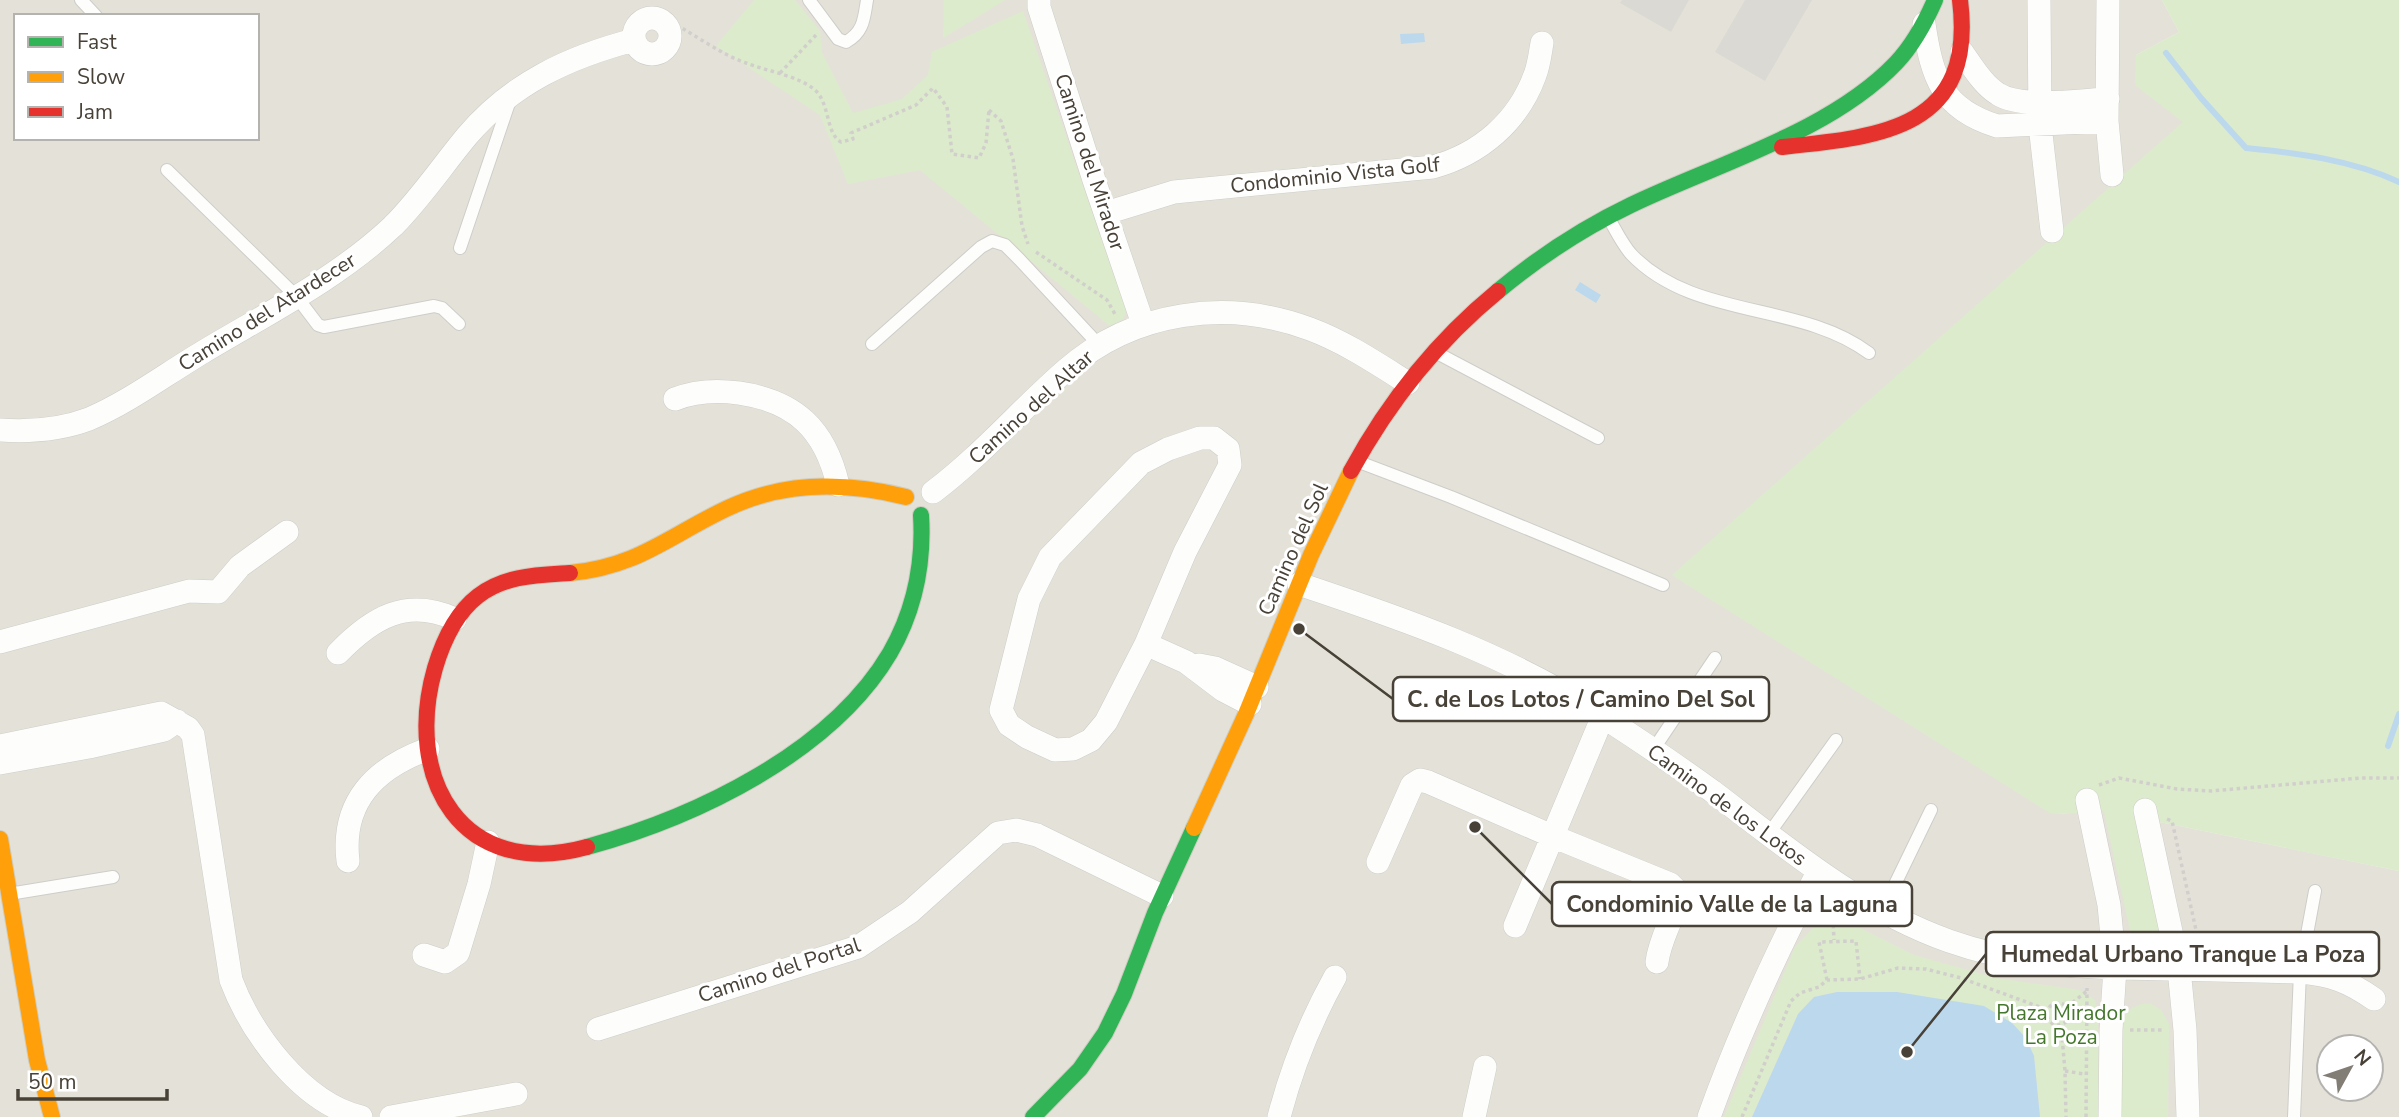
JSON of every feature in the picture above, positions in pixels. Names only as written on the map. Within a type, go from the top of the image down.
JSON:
[{"type":"street","name":"Camino del Mirador","points":[[1039,0],[1039,7],[1106,213],[1137,326]]},
{"type":"street","name":"Camino del Sol","points":[[1033,1117],[1076,1074],[1108,1029],[1121,1003],[1162,897],[1254,695],[1336,499],[1356,461],[1408,383],[1434,351],[1493,295],[1551,250],[1608,217],[1762,149],[1840,108],[1869,89],[1896,65],[1924,24],[1935,0]]},
{"type":"street","name":"Camino del Sol","points":[[1762,149],[1864,138],[1882,134],[1916,118],[1944,93],[1952,80],[1962,52],[1960,0]]},
{"type":"street","points":[[2039,0],[2040,125],[2052,231]]},
{"type":"street","points":[[2108,0],[2108,110],[2112,175]]},
{"type":"street","name":"Camino del Atardecer","points":[[0,430],[53,428],[89,419],[123,400],[353,259],[391,227],[426,190],[482,119],[513,93],[558,65],[634,40],[638,25],[647,18],[664,21],[670,31]]},
{"type":"street","points":[[1924,24],[1931,64],[1944,93],[1967,113],[1982,121],[1997,127],[2040,125],[2108,110]]},
{"type":"street","name":"Condominio Vista Golf","points":[[1106,213],[1174,192],[1433,167],[1458,160],[1499,131],[1521,104],[1535,75],[1542,43]]},
{"type":"street","points":[[1962,52],[1979,76],[1999,96],[2016,101],[2108,110]]},
{"type":"street","name":"Camino del Altar","points":[[933,492],[980,454],[1067,369],[1098,345],[1137,326],[1198,313],[1224,312],[1270,317],[1322,334],[1363,354],[1408,383]]},
{"type":"street","points":[[675,399],[696,393],[728,391],[758,396],[781,404],[813,429],[828,452],[838,485]]},
{"type":"street","points":[[1200,438],[1214,438],[1228,449],[1230,465],[1185,552],[1146,644],[1106,722],[1091,740],[1073,749],[1055,750],[1027,737],[1009,725],[1001,710],[1029,599],[1050,556],[1141,463],[1168,449],[1200,438]]},
{"type":"street","points":[[906,497],[873,489],[838,485],[787,489],[741,502],[651,553],[621,565],[583,572],[532,574],[505,581],[478,596],[455,619],[436,664],[428,707],[428,749],[433,776],[446,803],[466,827],[502,848],[532,853],[565,852],[583,849],[639,830],[708,802],[763,771],[837,714],[882,666],[901,629],[916,581],[922,537],[921,515]]},
{"type":"street","points":[[923,486],[933,492],[935,505],[930,513],[921,515],[911,512],[906,497],[913,488],[923,486]]},
{"type":"street","points":[[0,642],[189,591],[218,592],[240,566],[287,532]]},
{"type":"street","name":"Camino de los Lotos","points":[[1299,584],[1458,640],[1524,670],[1653,750],[1818,872],[1914,927],[1975,949],[2088,979],[2115,968],[2300,972],[2327,975],[2352,984],[2374,999]]},
{"type":"street","points":[[338,653],[365,628],[396,612],[426,610],[455,619]]},
{"type":"street","points":[[1146,644],[1186,662],[1223,690],[1254,695]]},
{"type":"street","points":[[0,763],[116,732],[161,713],[188,728],[192,735],[231,980],[241,1006],[272,1053],[312,1092],[338,1110],[361,1117]]},
{"type":"street","points":[[1515,926],[1602,716]]},
{"type":"street","points":[[0,746],[116,732]]},
{"type":"street","points":[[348,861],[347,834],[354,807],[360,796],[384,771],[405,758],[428,749]]},
{"type":"street","points":[[1378,862],[1412,785],[1420,779],[1670,884],[1679,893],[1659,945],[1657,962]]},
{"type":"street","points":[[2087,800],[2109,905],[2115,968],[2110,1117]]},
{"type":"street","points":[[2145,810],[2179,969],[2185,1030],[2188,1117]]},
{"type":"street","name":"Camino del Portal","points":[[598,1029],[858,947],[910,912],[998,833],[1016,830],[1037,835],[1162,897]]},
{"type":"street","points":[[0,839],[37,1060],[51,1117]]},
{"type":"street","points":[[424,955],[445,962],[458,953],[479,884],[488,842]]},
{"type":"street","points":[[1709,1117],[1730,1061],[1818,872]]},
{"type":"street","points":[[1279,1117],[1299,1052],[1335,977]]},
{"type":"street","points":[[1474,1117],[1485,1068]]},
{"type":"street","points":[[391,1117],[516,1094]]},
{"type":"lane","points":[[80,0],[94,14]]},
{"type":"lane","points":[[809,0],[838,39],[846,42],[855,37],[862,28],[867,0]]},
{"type":"lane","points":[[460,248],[513,93]]},
{"type":"lane","points":[[167,170],[296,296],[318,325],[324,327],[434,306],[442,308],[459,324]]},
{"type":"lane","points":[[1608,217],[1630,253],[1651,270],[1686,291],[1744,309],[1819,326],[1856,343],[1869,353]]},
{"type":"lane","points":[[872,344],[981,247],[992,241],[1004,245],[1020,260],[1098,345]]},
{"type":"lane","points":[[1434,351],[1598,438]]},
{"type":"lane","points":[[1356,461],[1451,497],[1663,585]]},
{"type":"lane","points":[[1653,750],[1715,658]]},
{"type":"lane","points":[[1768,835],[1836,740]]},
{"type":"lane","points":[[1882,911],[1931,810]]},
{"type":"lane","points":[[9,894],[113,877]]},
{"type":"lane","points":[[2294,1117],[2300,972],[2315,891]]},
{"type":"path","points":[[670,31],[680,27],[745,63],[780,73],[815,90],[830,116],[830,125],[836,139],[841,142],[853,139],[851,133],[916,105],[933,88],[947,107],[951,154],[979,158],[986,142],[989,110],[1002,121],[1013,159],[1022,226],[1029,247],[1107,300],[1116,316],[1137,326]]},
{"type":"path","points":[[780,73],[817,36]]},
{"type":"path","points":[[2087,800],[2096,787],[2119,778],[2177,789],[2211,790],[2361,778],[2399,778]]},
{"type":"path","points":[[1803,902],[1833,920],[1835,940]]},
{"type":"path","points":[[1827,980],[1819,942],[1835,940],[1856,941],[1860,979]]},
{"type":"path","points":[[1741,1117],[1791,1001],[1800,993],[1827,980],[1860,979],[1898,968],[1926,969],[1961,978],[2048,1010]]},
{"type":"path","points":[[2067,1007],[2056,1003],[2048,1010],[2048,1020],[2054,1025],[2061,1025],[2069,1018],[2067,1007],[2088,979]]},
{"type":"path","points":[[2086,1117],[2088,979]]},
{"type":"path","points":[[2061,1025],[2066,1117]]},
{"type":"path","points":[[2086,1029],[2185,1030]]},
{"type":"path","points":[[2065,1071],[2085,1074]]},
{"type":"shaded area","points":[[0,0],[2162,0],[2179,32],[2136,55],[2184,122],[1673,575],[2059,814],[2101,810],[2399,871],[2399,1117],[0,1117]]},
{"type":"green space","points":[[754,0],[795,0],[820,31],[822,53],[853,113],[902,99],[928,75],[932,52],[1023,11],[1126,311],[1123,319],[1110,326],[920,170],[848,184],[820,115],[716,46]]},
{"type":"green space","points":[[944,0],[1005,0],[943,38]]},
{"type":"green space","points":[[2162,0],[2399,0],[2399,871],[2135,817],[2163,939],[2153,952],[2141,955],[2134,949],[2104,811],[2050,813],[1672,575],[2183,122],[2135,85],[2136,55],[2179,32]]},
{"type":"green space","name":"Plaza Mirador La Poza","points":[[1836,924],[1858,927],[1914,955],[1996,978],[2080,990],[2095,1000],[2098,1021],[2099,1117],[2040,1117],[2034,1056],[2026,1038],[2012,1023],[1935,1000],[1897,992],[1837,992],[1814,997],[1798,1014],[1752,1117],[1724,1117],[1795,947],[1814,927]]},
{"type":"green space","points":[[2150,1003],[2162,1011],[2169,1024],[2168,1117],[2121,1117],[2122,1019],[2134,1007]]},
{"type":"water","points":[[1424,33],[1425,42],[1401,44],[1400,34]]},
{"type":"water","points":[[1580,282],[1601,295],[1596,303],[1575,290]]},
{"type":"water","points":[[1837,992],[1897,992],[1984,1006],[2012,1023],[2026,1038],[2034,1056],[2040,1117],[1752,1117],[1798,1014],[1814,997]]},
{"type":"building","points":[[1622,0],[1689,0],[1671,32],[1620,3]]},
{"type":"building","points":[[1745,0],[1812,0],[1765,81],[1715,52]]},
{"type":"waterway","points":[[2166,53],[2201,98],[2246,148],[2343,163],[2399,182]]},
{"type":"waterway","points":[[2388,746],[2399,714]]},
{"type":"traffic: fast","points":[[1498,291],[1529,266],[1596,223],[1771,144],[1839,109],[1896,63],[1918,33],[1935,0]]},
{"type":"traffic: fast","points":[[587,847],[672,818],[715,799],[797,750],[833,721],[865,689],[898,637],[916,586],[921,551],[921,515]]},
{"type":"traffic: fast","points":[[1033,1117],[1080,1069],[1105,1033],[1194,828]]},
{"type":"traffic: slow","points":[[1194,828],[1246,714],[1311,555],[1351,471]]},
{"type":"traffic: slow","points":[[570,573],[594,570],[635,557],[728,508],[771,493],[838,487],[906,497]]},
{"type":"traffic: slow","points":[[0,839],[37,1060],[52,1117]]},
{"type":"traffic: jam","points":[[1782,147],[1855,138],[1887,130],[1915,118],[1937,100],[1953,76],[1961,43],[1960,0]]},
{"type":"traffic: jam","points":[[1351,471],[1381,421],[1416,374],[1454,331],[1498,291]]},
{"type":"traffic: jam","points":[[570,573],[523,577],[499,584],[478,596],[463,611],[446,638],[435,668],[427,709],[428,748],[436,782],[452,812],[476,835],[506,849],[543,854],[587,847]]},
{"type":"place","name":"C. de Los Lotos / Camino Del Sol","points":[[1299,629]]},
{"type":"place","name":"Condominio Valle de la Laguna","points":[[1475,827]]},
{"type":"place","name":"Humedal Urbano Tranque La Poza","points":[[1907,1052]]}]
